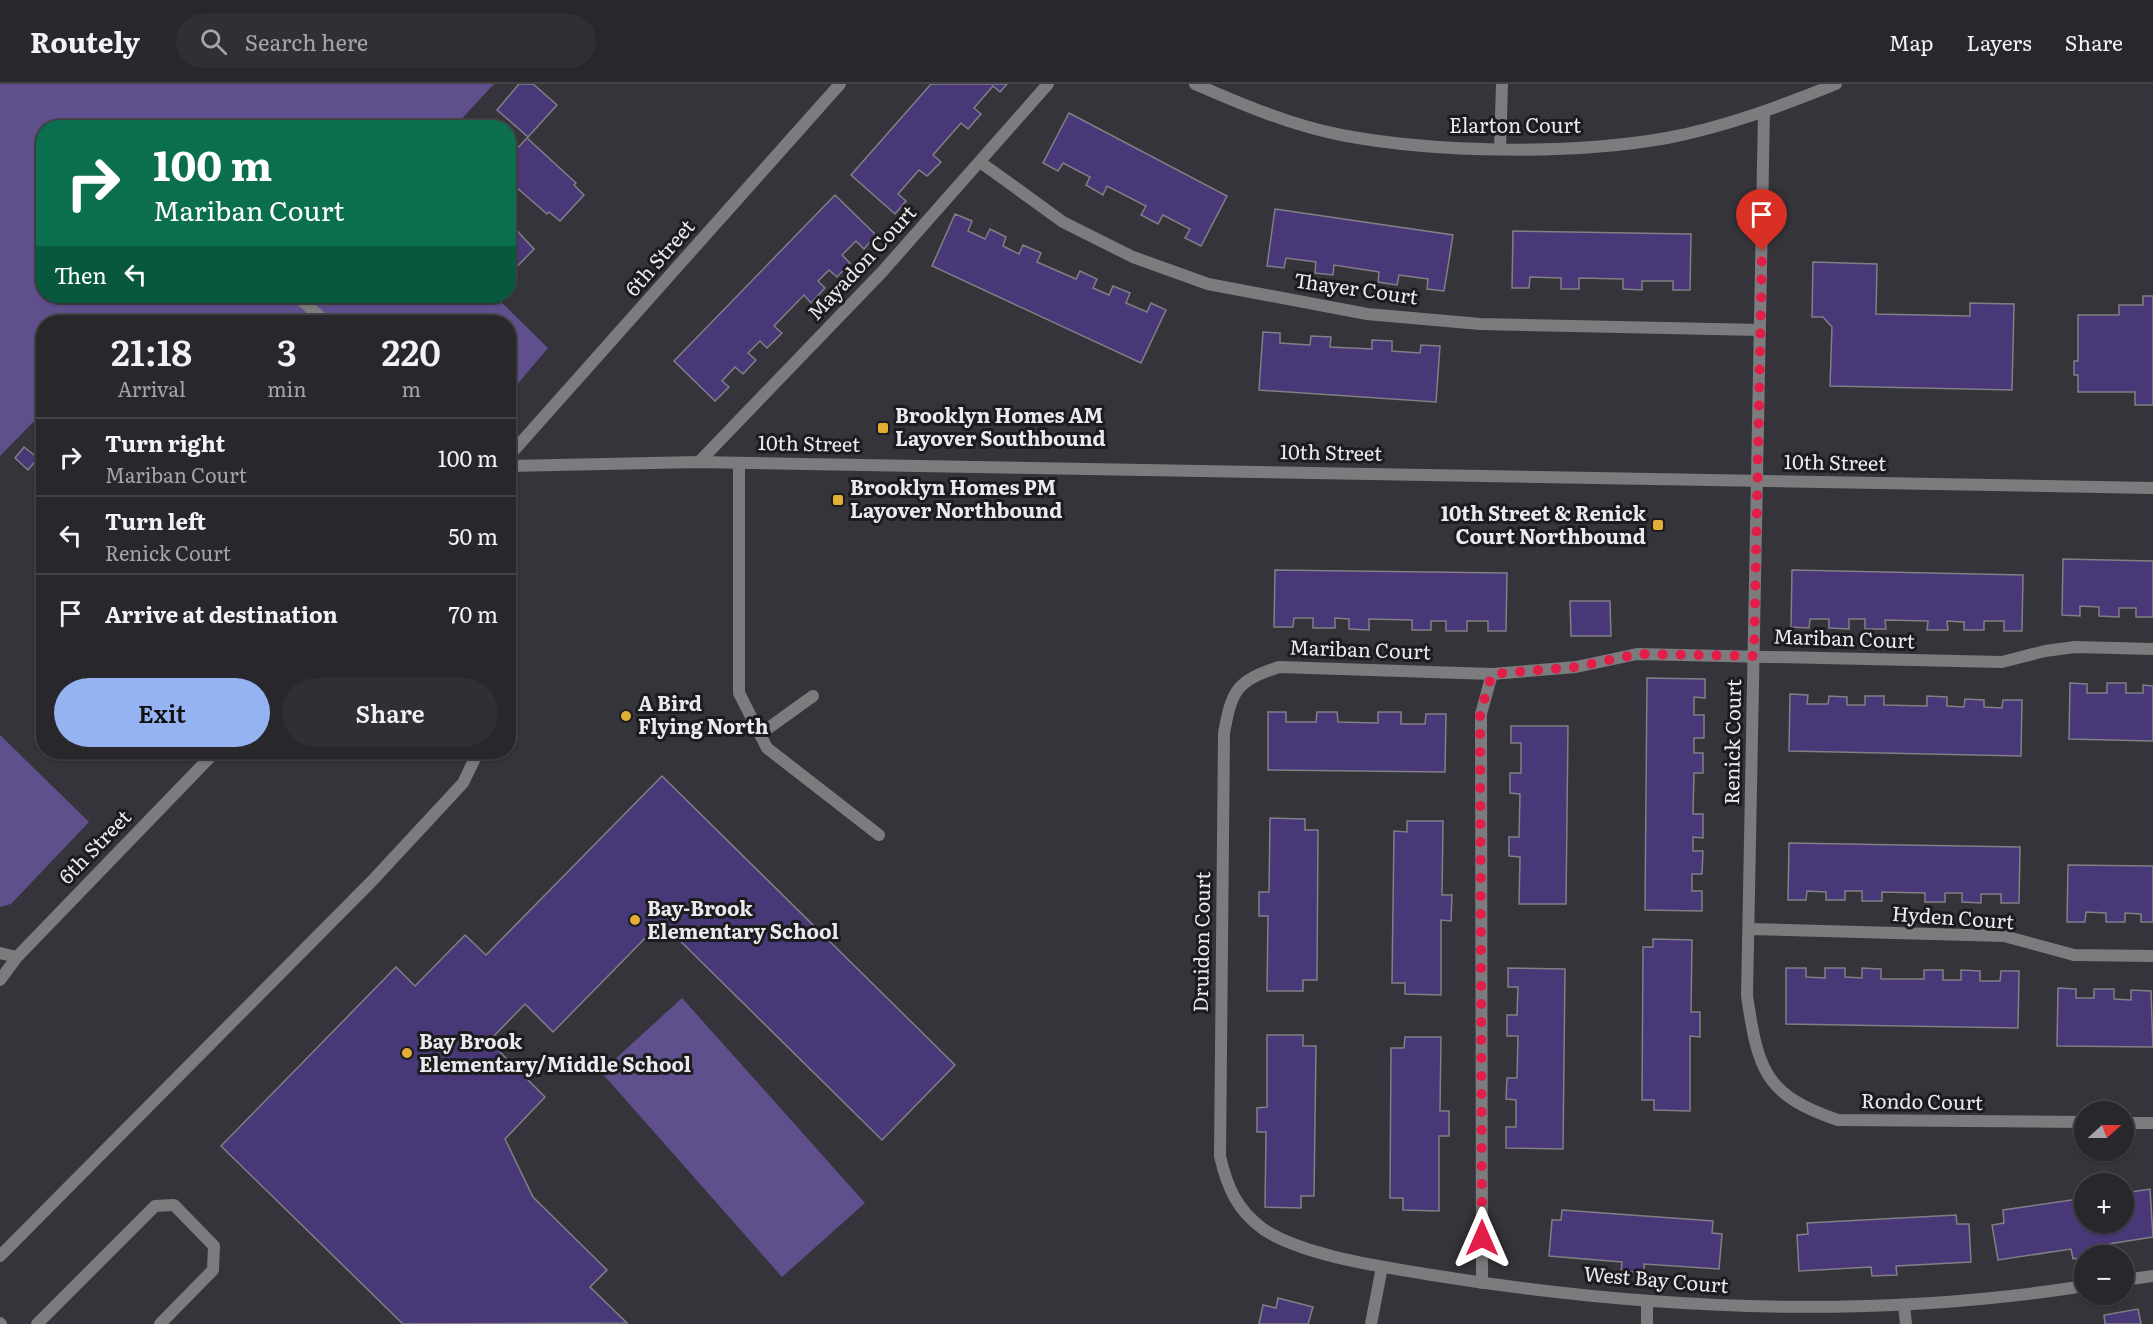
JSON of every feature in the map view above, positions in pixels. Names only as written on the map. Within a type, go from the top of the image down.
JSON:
[{"type":"street","name":"6th Street","points":[[516,448],[840,84]]},
{"type":"street","name":"Mayadon Court","points":[[699,462],[882,272],[1048,84]]},
{"type":"street","name":"Elarton Court","points":[[1195,84],[1292,122],[1340,135],[1500,149],[1579,146],[1667,138],[1764,112],[1836,84]]},
{"type":"street","points":[[1500,149],[1502,84]]},
{"type":"street","name":"Renick Court","points":[[1764,112],[1747,996],[1759,1057],[1770,1081]]},
{"type":"street","name":"Thayer Court","points":[[980,162],[1064,222],[1132,257],[1208,284],[1367,314],[1480,324],[1760,330]]},
{"type":"street","points":[[305,303],[318,315]]},
{"type":"street","name":"10th Street","points":[[516,466],[699,462],[2153,488]]},
{"type":"street","points":[[739,463],[739,693],[767,748],[879,835]]},
{"type":"street","name":"Mariban Court","points":[[1248,680],[1279,667],[1492,674],[1576,667],[1638,654],[2002,663],[2045,651],[2075,648],[2153,649]]},
{"type":"street","points":[[1482,1283],[1480,714],[1492,674]]},
{"type":"street","name":"Druidon Court","points":[[1239,1208],[1226,1182],[1220,1156],[1224,733],[1229,706],[1236,690],[1248,680]]},
{"type":"street","points":[[760,734],[813,696]]},
{"type":"street","name":"6th Street","points":[[0,980],[17,957],[208,759]]},
{"type":"street","points":[[0,1256],[372,881],[463,783],[475,759]]},
{"type":"street","name":"Hyden Court","points":[[1749,929],[2004,936],[2074,955],[2153,956]]},
{"type":"street","points":[[0,953],[17,957]]},
{"type":"street","name":"Rondo Court","points":[[1770,1081],[1807,1110],[1838,1120],[2074,1122]]},
{"type":"street","points":[[2134,1123],[2153,1123]]},
{"type":"street","points":[[37,1324],[155,1206],[174,1205],[214,1246],[213,1270],[160,1324]]},
{"type":"street","name":"West Bay Court","points":[[1239,1208],[1264,1230],[1293,1243],[1382,1267],[1482,1283],[1647,1302],[1778,1308],[1904,1305],[2074,1289]]},
{"type":"street","points":[[1371,1324],[1382,1267]]},
{"type":"street","points":[[2134,1279],[2153,1276]]},
{"type":"street","points":[[1647,1302],[1647,1324]]},
{"type":"street","points":[[1904,1305],[1906,1324]]},
{"type":"shaded area","points":[[0,84],[494,84],[461,120],[36,120],[36,303],[502,303],[514,315],[36,315],[36,419],[0,456]]},
{"type":"shaded area","points":[[516,317],[548,348],[516,386]]},
{"type":"shaded area","points":[[0,735],[89,822],[11,904],[0,907]]},
{"type":"shaded area","points":[[682,998],[865,1203],[782,1277],[601,1072]]},
{"type":"building","points":[[519,84],[533,84],[557,105],[528,137],[516,127],[516,120],[508,120],[497,110]]},
{"type":"building","points":[[931,84],[1007,84],[1000,92],[993,86],[974,108],[981,114],[968,129],[961,123],[933,155],[941,162],[927,176],[919,170],[898,194],[906,201],[895,214],[851,175]]},
{"type":"building","points":[[1069,113],[1227,196],[1201,246],[1185,238],[1190,229],[1163,215],[1158,224],[1141,215],[1146,206],[1107,186],[1103,195],[1086,185],[1090,177],[1063,163],[1058,171],[1043,163]]},
{"type":"building","points":[[527,138],[576,183],[574,185],[584,195],[560,221],[549,212],[547,214],[516,187],[516,150]]},
{"type":"building","points":[[835,195],[876,235],[864,249],[856,241],[842,255],[850,263],[837,277],[829,270],[818,281],[825,288],[811,303],[804,295],[774,326],[782,333],[767,348],[760,341],[748,353],[756,360],[743,374],[735,367],[722,381],[729,387],[715,401],[674,361]]},
{"type":"building","points":[[1275,209],[1453,235],[1444,291],[1427,289],[1428,279],[1399,275],[1397,285],[1378,282],[1379,272],[1334,265],[1333,275],[1315,273],[1316,262],[1286,258],[1284,268],[1267,266]]},
{"type":"building","points":[[955,214],[972,221],[968,231],[985,239],[990,229],[1006,237],[1003,246],[1019,254],[1023,245],[1041,253],[1037,262],[1076,279],[1080,271],[1097,279],[1093,288],[1109,295],[1113,286],[1130,293],[1126,303],[1147,312],[1151,303],[1166,310],[1141,363],[932,266]]},
{"type":"building","points":[[516,230],[534,249],[516,268]]},
{"type":"building","points":[[1513,231],[1691,234],[1690,290],[1673,290],[1673,281],[1642,281],[1642,290],[1623,289],[1623,279],[1579,278],[1579,289],[1561,289],[1561,278],[1530,277],[1529,288],[1512,288]]},
{"type":"building","points":[[1813,262],[1877,264],[1876,314],[1970,316],[1970,303],[2014,304],[2012,390],[1830,386],[1832,327],[1823,317],[1812,317]]},
{"type":"building","points":[[2143,296],[2153,296],[2153,405],[2135,405],[2135,392],[2078,392],[2078,375],[2074,375],[2074,361],[2078,361],[2078,315],[2119,315],[2119,305],[2143,305]]},
{"type":"building","points":[[1263,332],[1280,333],[1280,343],[1310,345],[1311,336],[1331,337],[1330,347],[1372,349],[1372,340],[1392,341],[1392,351],[1420,353],[1421,345],[1440,346],[1436,402],[1259,390]]},
{"type":"building","points":[[24,447],[36,456],[36,460],[28,470],[15,458]]},
{"type":"building","points":[[2063,559],[2153,561],[2153,617],[2136,617],[2136,608],[2119,608],[2119,617],[2099,616],[2099,607],[2080,606],[2080,616],[2062,615]]},
{"type":"building","points":[[1275,570],[1507,573],[1506,631],[1488,631],[1488,621],[1467,621],[1467,631],[1446,631],[1446,621],[1431,621],[1431,630],[1412,630],[1412,620],[1369,619],[1369,630],[1349,629],[1349,619],[1335,618],[1335,628],[1313,628],[1313,618],[1294,618],[1293,627],[1274,627]]},
{"type":"building","points":[[1792,570],[2023,575],[2022,631],[2004,631],[2004,621],[1984,621],[1984,630],[1964,630],[1964,622],[1947,621],[1948,630],[1927,630],[1928,621],[1885,620],[1886,629],[1865,629],[1865,619],[1849,619],[1849,629],[1829,628],[1829,619],[1810,619],[1809,628],[1791,627]]},
{"type":"building","points":[[1570,601],[1610,601],[1611,636],[1571,636]]},
{"type":"building","points":[[1647,678],[1705,679],[1705,698],[1694,697],[1694,715],[1704,715],[1704,738],[1694,738],[1694,753],[1703,753],[1703,773],[1694,773],[1693,814],[1703,814],[1703,838],[1693,837],[1693,851],[1703,851],[1702,874],[1692,874],[1692,891],[1702,891],[1702,911],[1645,910]]},
{"type":"building","points":[[2070,683],[2087,684],[2087,693],[2107,693],[2107,683],[2126,683],[2126,693],[2143,693],[2143,685],[2153,686],[2153,741],[2069,739]]},
{"type":"building","points":[[1790,694],[1808,695],[1807,704],[1828,704],[1829,696],[1847,697],[1847,705],[1865,705],[1865,696],[1884,696],[1884,705],[1927,706],[1927,696],[1947,697],[1947,706],[1964,707],[1965,699],[1984,700],[1984,707],[2002,708],[2003,700],[2022,700],[2021,756],[1789,751]]},
{"type":"building","points":[[1268,712],[1286,712],[1286,722],[1316,722],[1317,712],[1337,712],[1338,722],[1378,723],[1378,712],[1401,712],[1401,724],[1425,724],[1426,714],[1446,714],[1445,772],[1268,770]]},
{"type":"building","points":[[1511,726],[1568,726],[1566,904],[1519,904],[1520,857],[1509,856],[1509,837],[1519,837],[1520,794],[1510,793],[1510,773],[1521,773],[1521,743],[1511,743]]},
{"type":"building","name":"Bay Brook Elementary/Middle School","points":[[662,776],[955,1065],[882,1140],[661,922],[553,1032],[525,1004],[489,1041],[545,1097],[505,1139],[533,1197],[607,1270],[590,1287],[627,1323],[403,1324],[221,1146],[396,967],[415,986],[465,935],[486,955]]},
{"type":"building","points":[[1270,818],[1305,819],[1305,830],[1318,830],[1317,980],[1303,980],[1303,991],[1267,991],[1268,916],[1259,916],[1259,892],[1269,892]]},
{"type":"building","points":[[1407,821],[1443,821],[1442,895],[1452,895],[1451,921],[1441,920],[1441,995],[1405,994],[1405,983],[1392,983],[1394,831],[1407,832]]},
{"type":"building","points":[[1789,843],[2020,847],[2019,903],[2001,903],[2001,894],[1981,894],[1981,903],[1962,902],[1962,893],[1945,893],[1945,902],[1925,902],[1925,893],[1882,892],[1882,901],[1862,901],[1862,891],[1845,891],[1845,900],[1826,900],[1826,892],[1807,891],[1806,900],[1788,900]]},
{"type":"building","points":[[2068,865],[2153,866],[2153,922],[2141,922],[2141,914],[2125,913],[2125,922],[2106,922],[2106,913],[2086,912],[2085,922],[2067,922]]},
{"type":"building","points":[[1653,939],[1692,940],[1691,1012],[1700,1012],[1700,1037],[1690,1036],[1690,1111],[1654,1110],[1654,1100],[1642,1100],[1643,947],[1653,947]]},
{"type":"building","points":[[1508,968],[1565,969],[1563,1149],[1506,1148],[1506,1127],[1516,1127],[1516,1100],[1506,1099],[1507,1078],[1517,1078],[1518,1036],[1507,1036],[1507,1015],[1517,1015],[1518,987],[1508,987]]},
{"type":"building","points":[[1786,968],[1806,968],[1806,977],[1825,978],[1825,968],[1845,968],[1845,977],[1862,978],[1862,968],[1881,969],[1881,979],[1924,979],[1924,970],[1943,970],[1943,980],[1961,980],[1961,970],[1980,971],[1980,981],[2000,981],[2001,971],[2019,971],[2018,1028],[1786,1024]]},
{"type":"building","points":[[2058,988],[2076,989],[2076,998],[2094,998],[2094,989],[2114,989],[2114,999],[2131,1000],[2131,990],[2151,991],[2153,1047],[2057,1046]]},
{"type":"building","points":[[1267,1035],[1303,1035],[1303,1046],[1316,1046],[1314,1196],[1301,1196],[1301,1208],[1265,1207],[1266,1132],[1257,1132],[1257,1108],[1267,1107]]},
{"type":"building","points":[[1405,1037],[1441,1037],[1440,1111],[1449,1111],[1449,1136],[1439,1136],[1439,1211],[1403,1210],[1403,1198],[1390,1198],[1391,1048],[1404,1048]]},
{"type":"building","points":[[2150,1189],[2153,1237],[2102,1245],[2074,1245],[2073,1259],[2071,1249],[1998,1260],[1992,1225],[2004,1223],[2003,1210],[2074,1200],[2074,1233],[2134,1233],[2134,1191]]},
{"type":"building","points":[[1562,1210],[1713,1221],[1712,1233],[1722,1234],[1719,1269],[1644,1264],[1644,1273],[1621,1271],[1622,1262],[1549,1256],[1552,1220],[1561,1220]]},
{"type":"building","points":[[1956,1215],[1957,1224],[1969,1224],[1971,1262],[1896,1266],[1897,1275],[1872,1276],[1871,1267],[1799,1271],[1797,1235],[1808,1234],[1807,1223]]},
{"type":"building","points":[[1278,1298],[1313,1307],[1308,1324],[1259,1324],[1263,1305],[1276,1308]]},
{"type":"building","points":[[2138,1309],[2141,1324],[2105,1324],[2104,1315]]},
{"type":"place","name":"Brooklyn Homes AM Layover Southbound","points":[[883,428]]},
{"type":"place","name":"Brooklyn Homes PM Layover Northbound","points":[[838,500]]},
{"type":"place","name":"10th Street & Renick Court Northbound","points":[[1658,525]]},
{"type":"place","name":"A Bird Flying North","points":[[626,716]]},
{"type":"place","name":"Bay-Brook Elementary School","points":[[635,920]]},
{"type":"place","name":"Bay Brook Elementary/Middle School","points":[[407,1053]]},
{"type":"route","points":[[1482,1238],[1480,714],[1492,674],[1576,667],[1638,654],[1754,656],[1762,251]]}]
